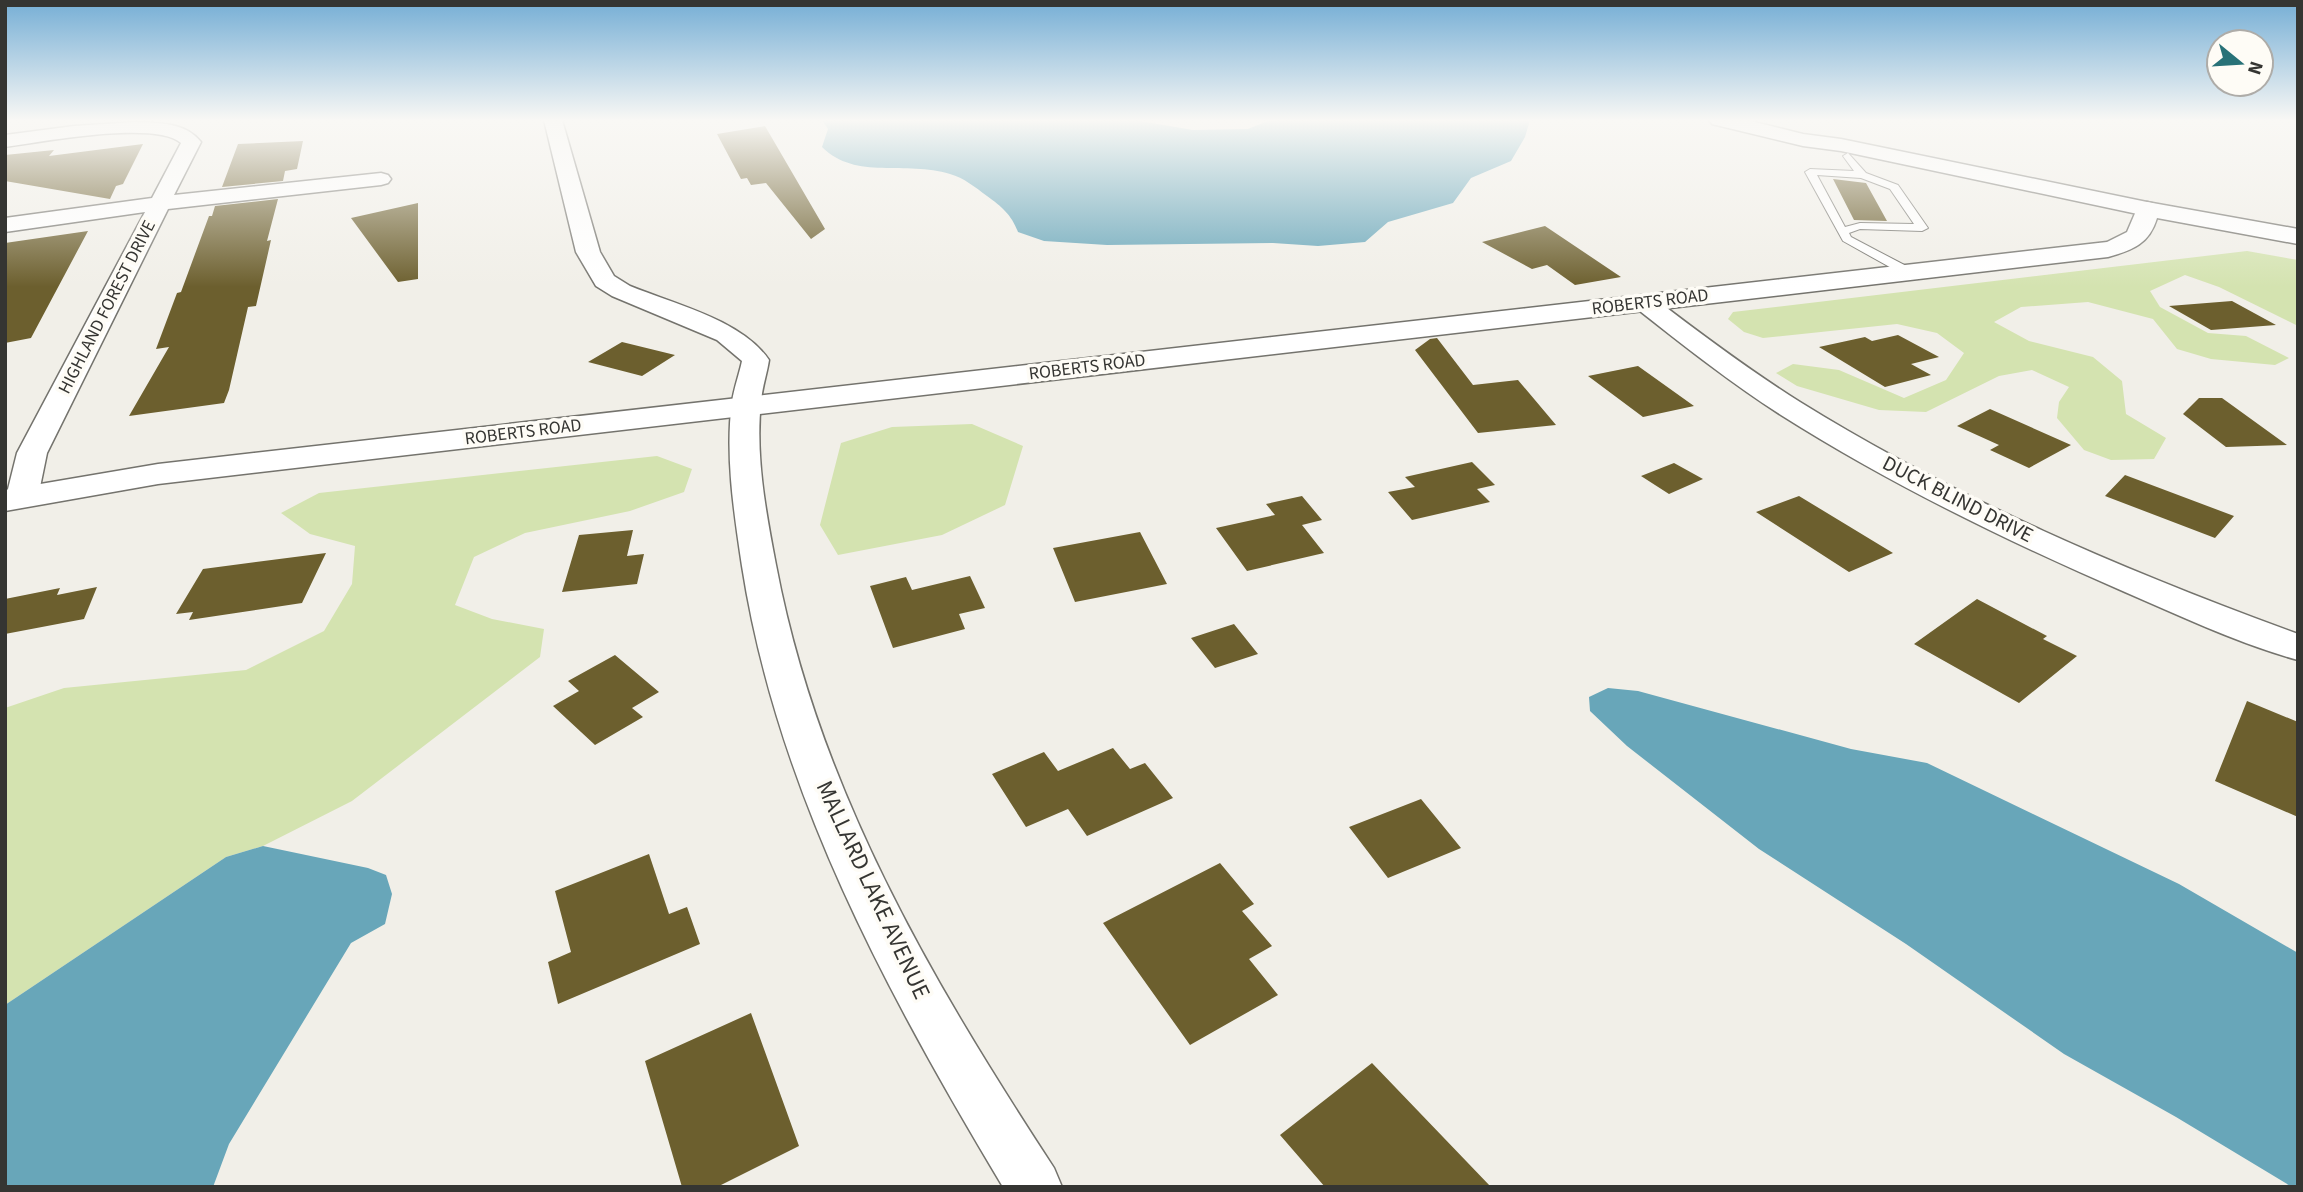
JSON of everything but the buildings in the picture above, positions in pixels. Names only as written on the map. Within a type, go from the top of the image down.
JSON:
[{"type":"main road","points":[[1949,176],[2145,214],[2298,237]]},
{"type":"main road","points":[[1976,176],[2298,249]]},
{"type":"main road","name":"ROBERTS ROAD","points":[[14,499],[158,474],[2108,249],[2125,245],[2136,238],[2145,214]]},
{"type":"street","name":"HIGHLAND FOREST DRIVE","points":[[14,499],[32,453],[174,176]]},
{"type":"street","name":"MALLARD LAKE AVENUE","points":[[567,176],[588,252],[605,281],[621,291],[726,334],[743,345],[756,360],[746,406],[750,496],[759,575],[792,704],[835,822],[894,947],[981,1103],[1034,1187]]},
{"type":"street","points":[[5,225],[160,203],[381,179]]},
{"type":"street","name":"DUCK BLIND DRIVE","points":[[1645,303],[1740,375],[1812,422],[1880,461],[2116,576],[2298,649]]},
{"type":"lane","points":[[1812,176],[1847,239],[1908,272]]},
{"type":"lane","points":[[1842,231],[1860,226],[1922,228],[1894,187],[1864,176]]},
{"type":"green space","points":[[2247,251],[2298,260],[2298,326],[2219,287],[2185,275],[2150,291],[2160,307],[2208,333],[2246,336],[2289,358],[2275,365],[2211,359],[2177,349],[2153,319],[2088,302],[2021,307],[1994,322],[2029,341],[2093,357],[2122,381],[2126,414],[2166,438],[2154,459],[2111,460],[2084,450],[2057,418],[2059,402],[2069,387],[2032,370],[1999,376],[1926,412],[1879,410],[1797,386],[1776,373],[1793,364],[1839,370],[1904,398],[1946,380],[1964,353],[1937,333],[1897,324],[1763,338],[1744,332],[1728,319],[1733,312]]},
{"type":"green space","points":[[972,424],[1023,446],[1005,505],[942,535],[838,555],[820,525],[841,443],[892,427]]},
{"type":"green space","points":[[657,456],[692,469],[684,492],[630,511],[525,533],[474,557],[455,605],[492,619],[544,629],[540,657],[352,801],[263,846],[226,857],[5,1005],[5,708],[64,688],[246,670],[324,631],[352,584],[355,546],[310,534],[281,513],[319,493]]},
{"type":"water","points":[[955,176],[1477,176],[1471,178],[1453,203],[1388,222],[1365,242],[1318,246],[1273,243],[1107,245],[1044,241],[1018,232],[1002,207],[965,180]]},
{"type":"water","points":[[1608,688],[1638,691],[1851,749],[1927,763],[2179,884],[2298,953],[2298,1187],[2292,1187],[2064,1054],[1906,944],[1759,849],[1627,746],[1590,711],[1589,697]]},
{"type":"water","points":[[263,846],[368,868],[386,875],[392,894],[385,924],[351,943],[229,1144],[213,1187],[5,1187],[5,1005],[226,857]]}]
